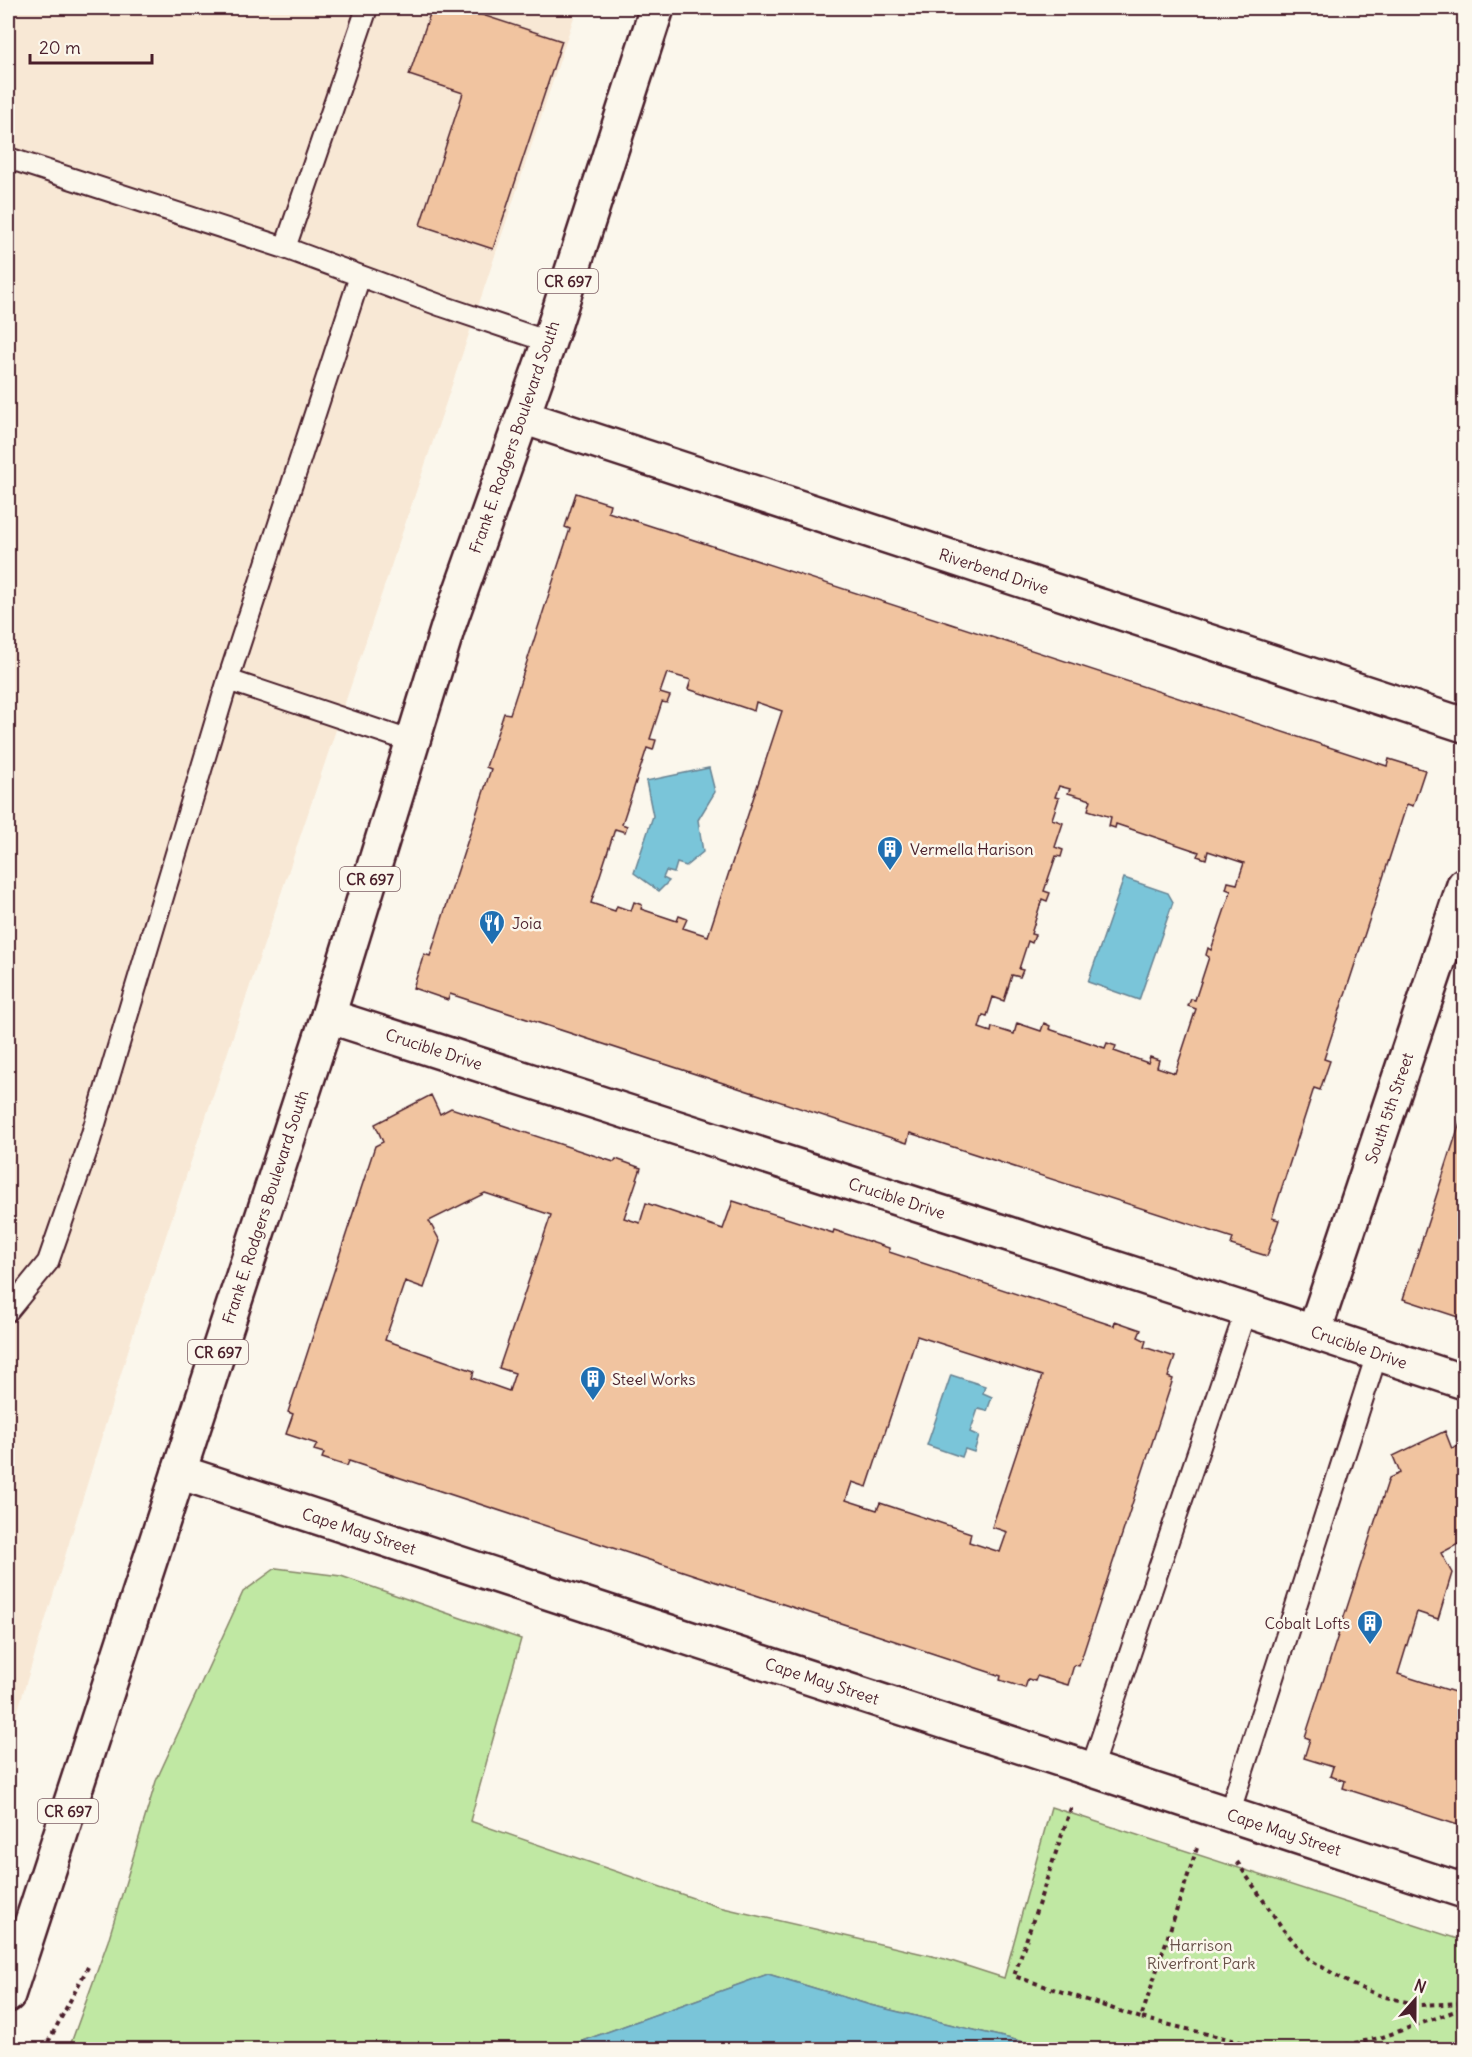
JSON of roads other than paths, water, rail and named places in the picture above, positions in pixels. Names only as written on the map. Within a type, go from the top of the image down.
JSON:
[{"type":"street","name":"Frank E. Rodgers Boulevard South","points":[[8,1995],[328,1016],[448,627],[549,342],[657,8]]},
{"type":"street","name":"Riverbend Drive","points":[[523,417],[1464,725]]},
{"type":"street","name":"South 5th Street","points":[[1314,1332],[1464,885]]},
{"type":"street","name":"Crucible Drive","points":[[328,1016],[1464,1382]]},
{"type":"street","name":"Cape May Street","points":[[179,1472],[1464,1891]]},
{"type":"lane","points":[[285,248],[367,8]]},
{"type":"lane","points":[[8,158],[285,248],[549,342]]},
{"type":"lane","points":[[8,1311],[48,1262],[85,1158],[228,680],[360,276]]},
{"type":"lane","points":[[228,680],[413,742]]},
{"type":"lane","points":[[1091,1769],[1246,1310]]},
{"type":"lane","points":[[1229,1814],[1377,1354]]},
{"type":"water","points":[[709,768],[715,792],[698,820],[703,852],[686,866],[677,863],[674,873],[666,871],[663,878],[669,881],[659,891],[634,873],[653,816],[646,781]]},
{"type":"water","points":[[1124,878],[1168,893],[1173,902],[1139,1000],[1088,982]]},
{"type":"water","points":[[951,1375],[985,1386],[983,1393],[992,1397],[987,1411],[978,1409],[970,1432],[979,1436],[974,1452],[965,1449],[962,1457],[927,1445]]},
{"type":"water","points":[[768,1974],[870,2005],[1048,2049],[560,2049]]},
{"type":"water","points":[[71,2043],[224,2049],[68,2049]]},
{"type":"place","name":"Vermella Harison","points":[[890,872]]},
{"type":"place","name":"Joia","points":[[492,946]]},
{"type":"place","name":"Steel Works","points":[[593,1402]]},
{"type":"place","name":"Cobalt Lofts","points":[[1370,1646]]},
{"type":"park label","name":"Harrison Riverfront Park","points":[[1201,1954]]}]
